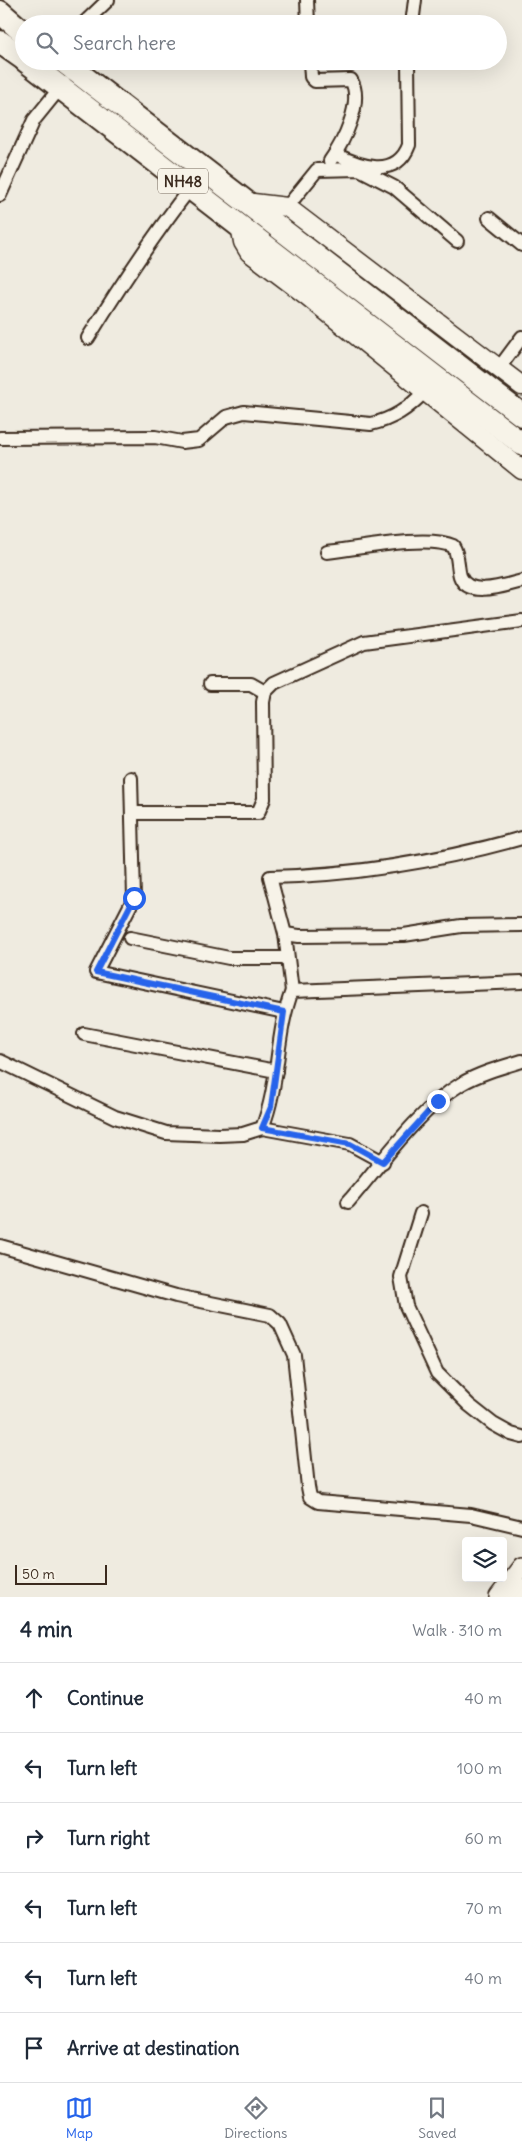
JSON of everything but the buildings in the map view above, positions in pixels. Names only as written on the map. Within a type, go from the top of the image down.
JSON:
[{"type":"highway","points":[[0,12],[15,24]]},
{"type":"highway","name":"NH48","points":[[0,42],[15,53]]},
{"type":"highway","name":"NH48","points":[[38,70],[522,444]]},
{"type":"highway","name":"NH48","points":[[74,70],[522,415]]},
{"type":"highway","points":[[146,153],[160,135]]},
{"type":"main road","points":[[499,1597],[522,1567]]},
{"type":"main road","points":[[516,1597],[522,1589]]},
{"type":"street","points":[[92,15],[108,0]]},
{"type":"street","points":[[307,0],[308,15]]},
{"type":"street","points":[[413,15],[415,0]]},
{"type":"street","points":[[0,195],[34,120],[60,87],[67,70]]},
{"type":"street","points":[[311,70],[311,77],[315,81],[351,80],[354,85],[354,97],[348,132],[325,169]]},
{"type":"street","points":[[335,154],[369,168],[384,168],[396,161],[406,151],[409,145],[408,70]]},
{"type":"street","points":[[287,206],[317,170],[359,169],[394,186],[457,241]]},
{"type":"street","points":[[88,338],[107,304],[151,239],[190,187]]},
{"type":"street","points":[[246,202],[287,206],[522,386]]},
{"type":"street","points":[[489,218],[522,244]]},
{"type":"street","points":[[240,225],[243,242],[249,252],[306,295],[522,470]]},
{"type":"street","points":[[499,368],[522,337]]},
{"type":"street","points":[[0,438],[64,436],[156,437],[182,442],[199,440],[226,417],[244,412],[371,424],[389,420],[411,406],[424,392]]},
{"type":"street","points":[[327,552],[411,542],[440,542],[453,546],[460,576],[464,584],[472,589],[494,588],[522,581]]},
{"type":"street","points":[[132,813],[258,813],[264,799],[263,721],[265,692],[274,683],[364,642],[522,621]]},
{"type":"street","points":[[210,684],[251,684],[265,692]]},
{"type":"street","points":[[131,778],[134,898],[96,972],[284,1012]]},
{"type":"street","points":[[262,1128],[271,1107],[284,1012],[292,991],[285,934],[270,877],[343,873],[409,864],[471,852],[522,838]]},
{"type":"street","points":[[285,934],[298,936],[404,935],[461,926],[522,925]]},
{"type":"street","points":[[130,938],[229,958],[288,958]]},
{"type":"street","points":[[292,991],[522,982]]},
{"type":"street","points":[[84,1034],[276,1071]]},
{"type":"street","points":[[0,1061],[115,1117],[166,1133],[219,1136],[243,1134],[262,1128],[350,1144],[383,1162]]},
{"type":"street","points":[[348,1202],[438,1101],[461,1084],[484,1073],[522,1061]]},
{"type":"street","points":[[421,1213],[402,1277],[402,1295],[406,1306],[437,1372],[468,1404],[493,1424],[511,1434],[522,1437]]},
{"type":"street","points":[[0,1246],[176,1296],[270,1315],[280,1324],[294,1355],[308,1487],[310,1497],[318,1502],[472,1515],[522,1526]]},
{"type":"route","points":[[134,898],[96,972],[131,981],[284,1012],[271,1107],[262,1128],[350,1144],[383,1162],[438,1101]]}]
